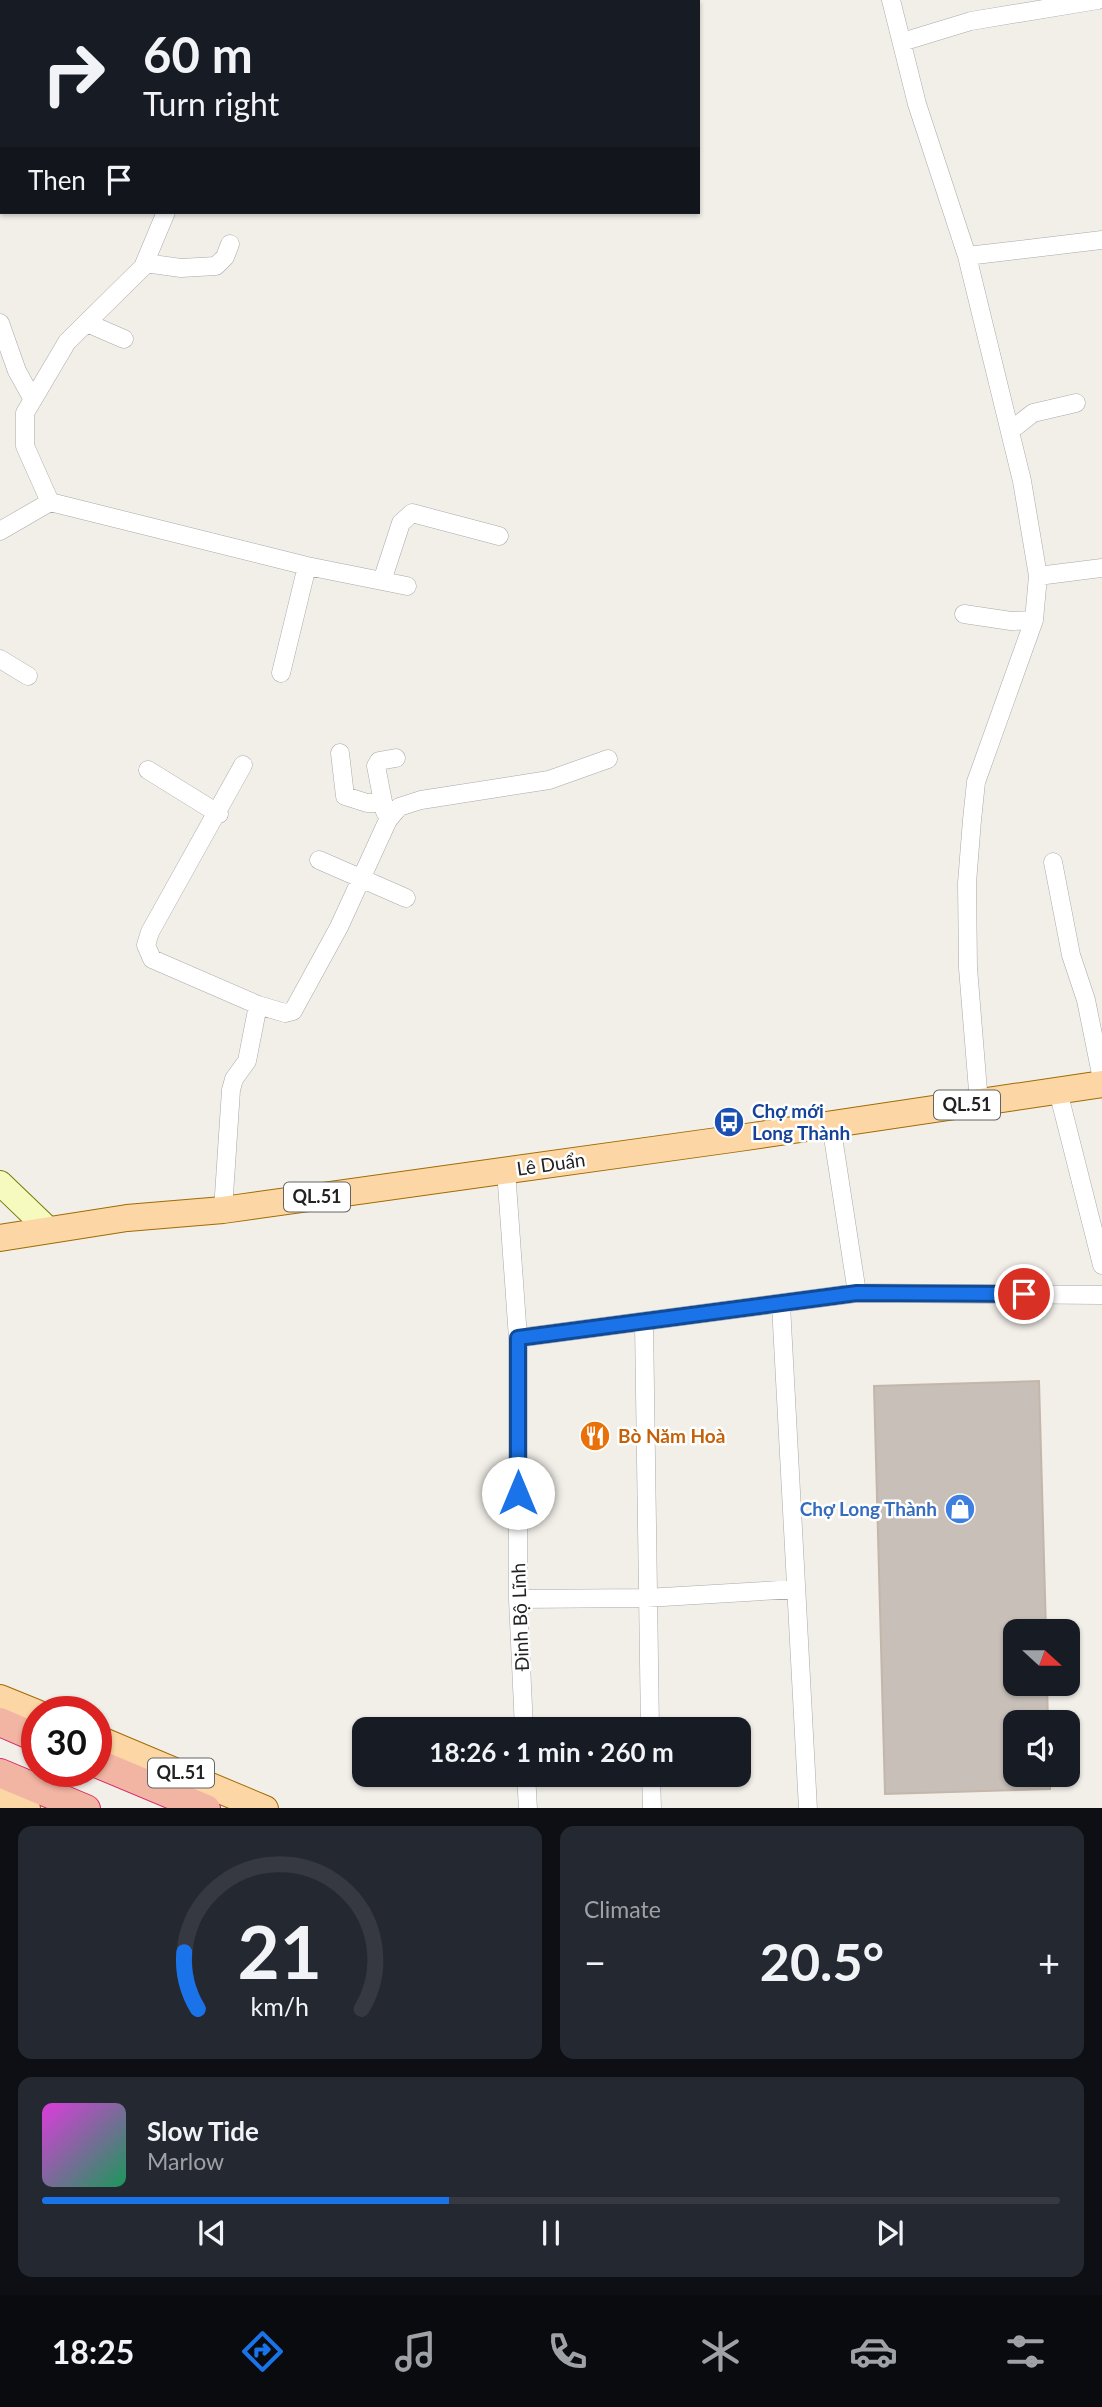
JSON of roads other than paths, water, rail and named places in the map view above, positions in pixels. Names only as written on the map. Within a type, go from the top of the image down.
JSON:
[{"type":"highway","points":[[0,1722],[21,1731]]},
{"type":"highway","name":"QL.51","points":[[112,1770],[206,1808]]},
{"type":"highway","points":[[0,1773],[86,1808]]},
{"type":"main road","name":"Lê Duẩn","points":[[0,1238],[127,1218],[223,1210],[1102,1084]]},
{"type":"main road","points":[[0,1183],[49,1230]]},
{"type":"main road","points":[[0,1698],[21,1707]]},
{"type":"main road","name":"QL.51","points":[[112,1745],[265,1808]]},
{"type":"main road","points":[[0,1797],[27,1808]]},
{"type":"street","points":[[37,0],[43,0]]},
{"type":"street","points":[[891,0],[917,104],[967,256],[1010,431],[1038,576],[1034,620],[976,782],[967,883],[968,968],[979,1103]]},
{"type":"street","points":[[902,43],[971,21],[1098,0]]},
{"type":"street","points":[[50,502],[24,446],[23,428],[32,398],[57,356],[145,263],[165,214]]},
{"type":"street","points":[[967,256],[1102,240]]},
{"type":"street","points":[[145,263],[181,268],[216,266],[225,257],[230,244]]},
{"type":"street","points":[[0,323],[17,372],[32,398]]},
{"type":"street","points":[[87,323],[124,339]]},
{"type":"street","points":[[1010,431],[1033,413],[1076,403]]},
{"type":"street","points":[[0,531],[50,502],[307,566],[407,586]]},
{"type":"street","points":[[382,581],[401,523],[412,513],[499,536]]},
{"type":"street","points":[[281,673],[307,566]]},
{"type":"street","points":[[1038,576],[1102,568]]},
{"type":"street","points":[[964,614],[1011,621],[1034,620]]},
{"type":"street","points":[[0,659],[28,676]]},
{"type":"street","points":[[341,753],[345,796],[385,811],[421,800],[549,780],[608,759]]},
{"type":"street","points":[[243,765],[219,814],[150,932],[146,945],[152,959],[258,1005],[285,1013],[293,1011],[362,880],[385,811],[376,766],[379,761],[396,758]]},
{"type":"street","points":[[148,770],[219,814]]},
{"type":"street","points":[[319,860],[406,898]]},
{"type":"street","points":[[1053,862],[1071,955],[1086,1000],[1102,1079]]},
{"type":"street","points":[[223,1210],[231,1090],[234,1079],[247,1061],[258,1005]]},
{"type":"street","points":[[1058,1091],[1102,1265]]},
{"type":"street","points":[[831,1124],[857,1293]]},
{"type":"street","name":"Đinh Bộ Lĩnh","points":[[506,1170],[518,1338],[518,1598],[523,1717]]},
{"type":"street","points":[[518,1338],[857,1293],[1102,1295]]},
{"type":"street","points":[[781,1305],[808,1808]]},
{"type":"street","points":[[644,1323],[650,1717]]},
{"type":"street","points":[[518,1598],[646,1598],[796,1589]]},
{"type":"street","points":[[527,1787],[528,1808]]},
{"type":"street","points":[[651,1787],[652,1808]]},
{"type":"place","name":"Chợ mới Long Thành","points":[[729,1122]]},
{"type":"place","name":"Bò Năm Hoà","points":[[595,1436]]},
{"type":"place","name":"Chợ Long Thành","points":[[960,1509]]}]
